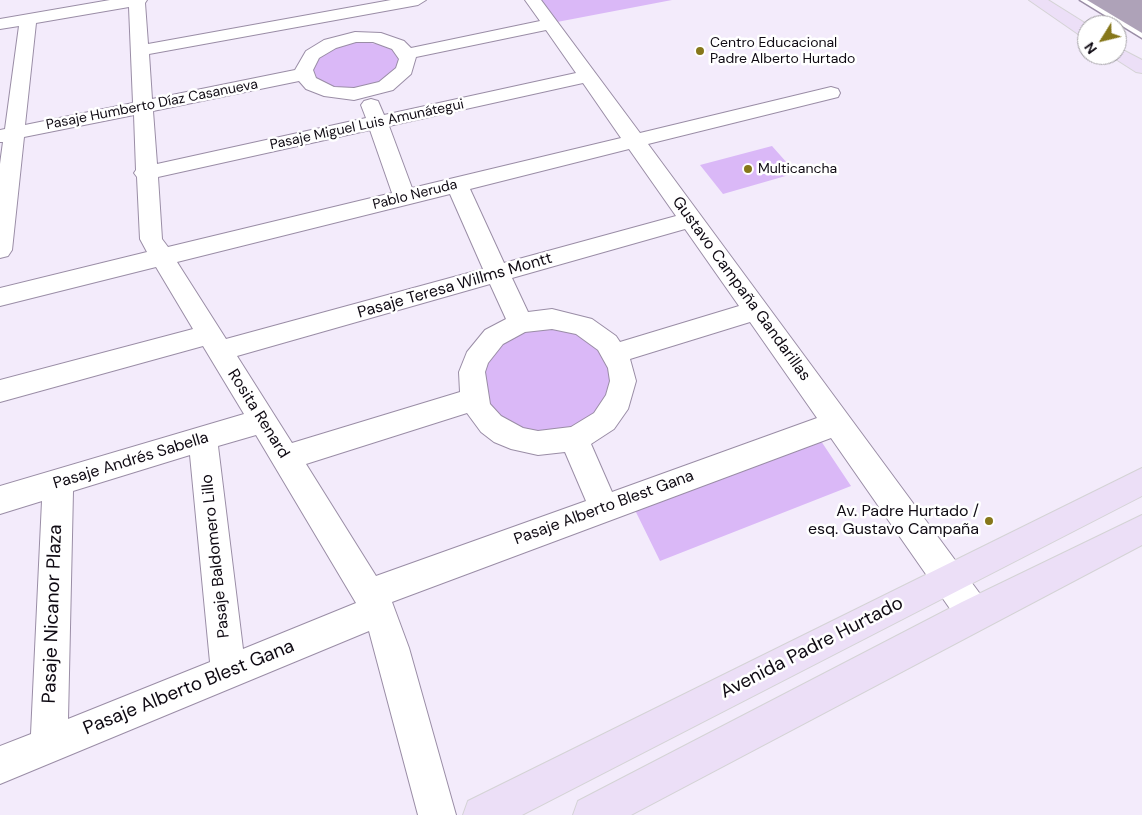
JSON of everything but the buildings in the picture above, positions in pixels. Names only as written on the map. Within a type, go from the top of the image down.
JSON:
[{"type":"main road","points":[[1037,0],[1077,26]]},
{"type":"main road","points":[[1127,58],[1142,68]]},
{"type":"main road","name":"Avenida Padre Hurtado","points":[[482,815],[1142,481]]},
{"type":"main road","points":[[592,815],[974,614],[1142,529]]},
{"type":"street","points":[[0,24],[101,3],[138,0]]},
{"type":"street","name":"Rosita Renard","points":[[138,0],[149,231],[161,258],[374,602],[392,648],[437,815]]},
{"type":"street","points":[[139,51],[334,7],[418,0]]},
{"type":"street","name":"Gustavo Campaña Gandarillas","points":[[533,0],[838,422],[974,614]]},
{"type":"street","points":[[334,7],[346,39]]},
{"type":"street","points":[[0,250],[7,134],[28,19]]},
{"type":"street","points":[[406,54],[551,24]]},
{"type":"street","points":[[365,37],[383,39],[398,45],[406,54],[408,64],[400,76],[386,86],[366,92],[331,92],[313,85],[305,74],[305,65],[312,55],[323,47],[346,39],[365,37]]},
{"type":"street","name":"Pasaje Humberto Díaz Casanueva","points":[[7,134],[305,74]]},
{"type":"street","name":"Pasaje Miguel Luis Amunátegui","points":[[145,173],[588,76]]},
{"type":"street","points":[[366,92],[405,198]]},
{"type":"street","name":"Pablo Neruda","points":[[0,297],[830,93]]},
{"type":"street","points":[[458,185],[520,323]]},
{"type":"street","name":"Pasaje Teresa Willms Montt","points":[[0,392],[214,343],[498,274],[691,220]]},
{"type":"street","points":[[615,354],[757,310]]},
{"type":"street","points":[[552,320],[583,326],[607,343],[615,354],[621,367],[623,381],[620,396],[614,409],[604,421],[590,432],[574,439],[538,443],[521,440],[504,433],[491,424],[480,412],[474,399],[471,386],[476,359],[494,337],[520,323],[552,320]]},
{"type":"street","points":[[286,458],[474,399]]},
{"type":"street","name":"Pasaje Andrés Sabella","points":[[0,500],[262,421]]},
{"type":"street","name":"Pasaje Alberto Blest Gana","points":[[0,765],[228,672],[374,602],[604,508],[838,422]]},
{"type":"street","name":"Pasaje Baldomero Lillo","points":[[203,439],[228,672]]},
{"type":"street","points":[[574,439],[604,508]]},
{"type":"street","name":"Pasaje Nicanor Plaza","points":[[49,745],[58,483]]},
{"type":"lane","points":[[1085,0],[1142,35]]},
{"type":"shaded area","points":[[541,0],[672,0],[557,22]]},
{"type":"shaded area","points":[[358,41],[383,45],[392,50],[398,56],[399,64],[395,71],[374,85],[345,89],[331,87],[313,77],[311,69],[314,61],[331,48]]},
{"type":"shaded area","name":"Multicancha","points":[[772,146],[796,173],[723,194],[700,165]]},
{"type":"shaded area","points":[[534,325],[575,330],[606,353],[612,389],[590,421],[547,435],[503,424],[479,392],[484,357],[496,342]]},
{"type":"shaded area","points":[[817,435],[851,486],[660,561],[632,504]]},
{"type":"place","name":"Centro Educacional Padre Alberto Hurtado","points":[[700,51]]},
{"type":"place","name":"Multicancha","points":[[748,169]]},
{"type":"place","name":"Av. Padre Hurtado / esq. Gustavo Campaña","points":[[989,521]]}]
